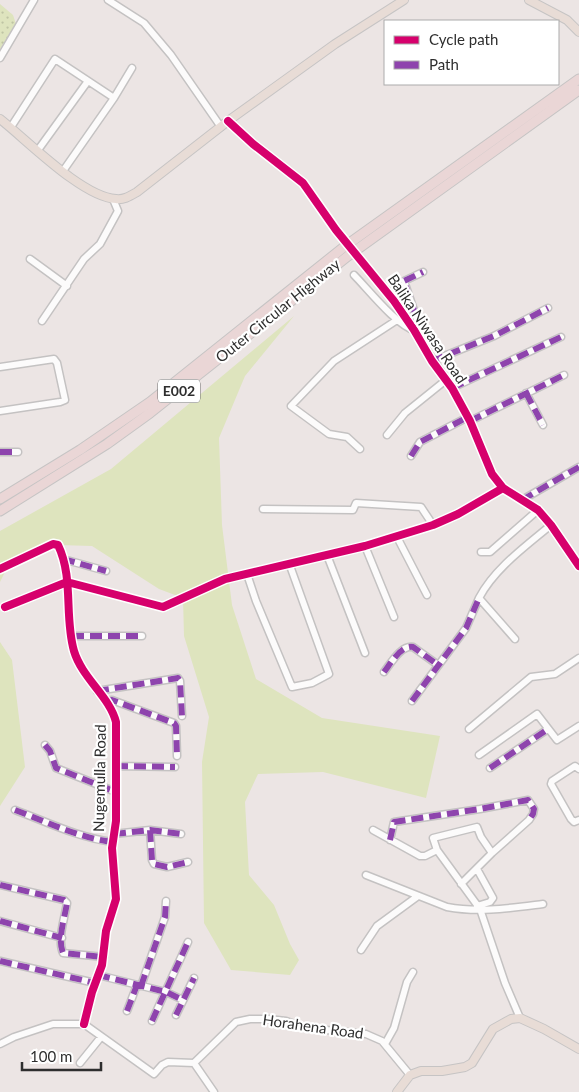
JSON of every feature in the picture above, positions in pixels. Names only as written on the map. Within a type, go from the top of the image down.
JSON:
[{"type":"highway","name":"Outer Circular Highway","points":[[0,499],[80,450],[150,402],[375,223],[579,79]]},
{"type":"highway","name":"Outer Circular Highway","points":[[0,511],[107,444],[150,413],[348,256],[579,90]]},
{"type":"main road","points":[[0,119],[86,188],[114,199],[129,196],[137,192],[221,127],[335,44],[404,0]]},
{"type":"main road","points":[[529,0],[567,20],[579,32]]},
{"type":"main road","points":[[397,1092],[410,1075],[421,1071],[442,1071],[465,1067],[472,1063],[493,1029],[512,1019],[520,1018],[579,1049]]},
{"type":"street","points":[[0,58],[34,0]]},
{"type":"street","points":[[108,0],[144,23],[171,55],[221,127]]},
{"type":"street","points":[[11,127],[55,59],[114,98]]},
{"type":"street","points":[[63,171],[114,98],[132,68]]},
{"type":"street","points":[[38,150],[88,81]]},
{"type":"street","name":"Balika Niwasa Road","points":[[228,122],[303,183],[336,230],[394,301],[432,361],[452,388],[469,419],[492,474],[503,488],[538,510],[551,525],[579,566]]},
{"type":"street","points":[[42,321],[84,260],[100,244],[118,211],[114,199]]},
{"type":"street","points":[[30,259],[67,286]]},
{"type":"street","points":[[354,275],[397,320],[415,332],[418,322],[404,281],[422,272]]},
{"type":"street","points":[[432,361],[494,336],[548,308]]},
{"type":"street","points":[[360,449],[347,437],[329,434],[291,406],[334,361],[397,320]]},
{"type":"street","points":[[452,388],[561,337]]},
{"type":"street","points":[[0,367],[54,359],[58,362],[65,400],[0,411]]},
{"type":"street","points":[[411,456],[420,442],[564,375]]},
{"type":"street","points":[[387,435],[406,413],[446,380]]},
{"type":"street","points":[[526,393],[543,425]]},
{"type":"street","points":[[0,452],[18,452]]},
{"type":"street","points":[[522,500],[579,467]]},
{"type":"street","points":[[5,607],[67,582],[163,607],[225,579],[365,546],[433,525],[458,514],[503,488]]},
{"type":"street","points":[[263,509],[354,510],[356,503],[421,507],[433,525]]},
{"type":"street","points":[[481,552],[490,552],[538,510]]},
{"type":"street","points":[[412,701],[466,628],[484,590],[509,561],[551,525]]},
{"type":"street","points":[[397,537],[427,594]]},
{"type":"street","points":[[0,569],[53,544],[58,545],[63,559],[106,571]]},
{"type":"street","points":[[365,546],[394,617]]},
{"type":"street","points":[[327,555],[365,653]]},
{"type":"street","name":"Nugemulla Road","points":[[63,559],[74,650],[80,665],[114,712],[116,722],[116,792],[113,842],[116,899],[106,931],[104,957],[84,1024]]},
{"type":"street","points":[[247,574],[256,601],[292,687],[312,683],[329,674],[289,564]]},
{"type":"street","points":[[479,598],[515,639]]},
{"type":"street","points":[[72,636],[142,636]]},
{"type":"street","points":[[384,672],[402,650],[410,646],[438,666]]},
{"type":"street","points":[[469,729],[531,677],[555,674],[579,658]]},
{"type":"street","points":[[97,690],[178,678],[180,681],[182,716]]},
{"type":"street","points":[[106,701],[112,700],[174,723],[176,726],[177,756]]},
{"type":"street","points":[[479,755],[537,714],[558,740],[579,726]]},
{"type":"street","points":[[490,768],[548,729]]},
{"type":"street","points":[[45,745],[50,751],[56,768],[116,792]]},
{"type":"street","points":[[116,766],[175,767]]},
{"type":"street","points":[[579,769],[575,766],[552,781],[551,784],[571,820],[574,822],[579,820]]},
{"type":"street","points":[[390,840],[394,822],[528,800],[534,809],[529,820],[461,884]]},
{"type":"street","points":[[15,810],[79,835],[113,842]]},
{"type":"street","points":[[492,853],[481,837],[477,827],[433,838],[437,850],[479,907],[505,983],[520,1018]]},
{"type":"street","points":[[150,830],[152,860],[154,864],[167,867],[188,862]]},
{"type":"street","points":[[114,834],[150,830],[181,834]]},
{"type":"street","points":[[373,830],[420,856],[425,856],[437,850]]},
{"type":"street","points":[[477,869],[493,898],[490,902],[479,907]]},
{"type":"street","points":[[366,875],[447,907],[459,909],[479,907],[502,909],[542,904]]},
{"type":"street","points":[[0,885],[64,900],[67,903],[61,950],[63,953],[104,957]]},
{"type":"street","points":[[362,950],[377,926],[418,896]]},
{"type":"street","points":[[127,1011],[139,986],[165,917],[166,900]]},
{"type":"street","points":[[0,921],[62,938]]},
{"type":"street","points":[[152,1021],[188,942]]},
{"type":"street","points":[[0,962],[95,983]]},
{"type":"street","points":[[384,1044],[394,1028],[407,982],[413,972]]},
{"type":"street","points":[[98,975],[166,992],[183,1000]]},
{"type":"street","points":[[176,1015],[194,978]]},
{"type":"street","name":"Horahena Road","points":[[194,1063],[236,1022],[250,1018],[268,1018],[286,1021],[306,1028],[366,1034],[382,1041],[410,1075]]},
{"type":"street","points":[[0,1044],[14,1037],[53,1024],[84,1024],[154,1074],[162,1065],[168,1062],[194,1063],[214,1092]]},
{"type":"street","points":[[80,1063],[101,1037]]},
{"type":"green space","points":[[0,4],[13,15],[16,24],[0,49]]},
{"type":"green space","points":[[294,316],[245,376],[219,438],[222,525],[232,605],[256,679],[322,718],[440,736],[426,798],[323,772],[258,774],[245,802],[249,875],[274,905],[290,944],[299,960],[290,975],[231,970],[204,923],[202,762],[209,717],[184,636],[183,598],[159,589],[92,546],[58,545],[10,562],[0,582],[0,531],[111,469]]},
{"type":"green space","points":[[0,642],[12,660],[25,767],[0,806]]},
{"type":"marked path","points":[[416,332],[418,322],[404,281],[423,272]]},
{"type":"marked path","points":[[432,361],[494,336],[548,308]]},
{"type":"marked path","points":[[452,388],[561,337]]},
{"type":"marked path","points":[[470,421],[564,375]]},
{"type":"marked path","points":[[526,393],[543,425]]},
{"type":"marked path","points":[[411,456],[420,442],[468,417]]},
{"type":"marked path","points":[[0,452],[18,452]]},
{"type":"marked path","points":[[522,500],[579,467]]},
{"type":"marked path","points":[[63,559],[106,571]]},
{"type":"marked path","points":[[412,701],[466,628],[479,598]]},
{"type":"marked path","points":[[72,636],[142,636]]},
{"type":"marked path","points":[[384,672],[397,655],[409,647],[413,647],[438,665]]},
{"type":"marked path","points":[[97,691],[178,678],[180,681],[182,716]]},
{"type":"marked path","points":[[106,701],[112,700],[174,723],[176,726],[177,756]]},
{"type":"marked path","points":[[490,768],[548,729]]},
{"type":"marked path","points":[[45,745],[50,751],[56,768],[116,792]]},
{"type":"marked path","points":[[116,766],[175,767]]},
{"type":"marked path","points":[[390,840],[394,822],[528,800],[534,809],[529,820]]},
{"type":"marked path","points":[[15,810],[75,833],[113,842]]},
{"type":"marked path","points":[[150,830],[152,860],[154,864],[167,867],[188,862]]},
{"type":"marked path","points":[[114,834],[150,830],[181,834]]},
{"type":"marked path","points":[[0,885],[64,900],[67,903],[61,935],[63,953],[104,957]]},
{"type":"marked path","points":[[141,986],[165,917],[166,901]]},
{"type":"marked path","points":[[0,921],[62,938]]},
{"type":"marked path","points":[[152,1021],[188,942]]},
{"type":"marked path","points":[[0,961],[95,983]]},
{"type":"marked path","points":[[98,975],[166,992],[183,1000]]},
{"type":"marked path","points":[[176,1015],[194,978]]},
{"type":"marked path","points":[[127,1011],[137,985]]},
{"type":"cycle path","points":[[228,121],[253,144],[303,183],[336,230],[394,301],[432,361],[452,388],[470,421],[492,474],[503,488],[538,510],[551,525],[579,566]]},
{"type":"cycle path","points":[[5,607],[67,582],[163,607],[225,579],[365,546],[433,525],[458,514],[503,488]]},
{"type":"cycle path","points":[[0,569],[53,544],[58,545],[66,571],[71,638],[74,651],[83,670],[108,704],[116,722],[116,821],[112,848],[116,899],[106,931],[102,965],[92,992],[84,1024]]}]
